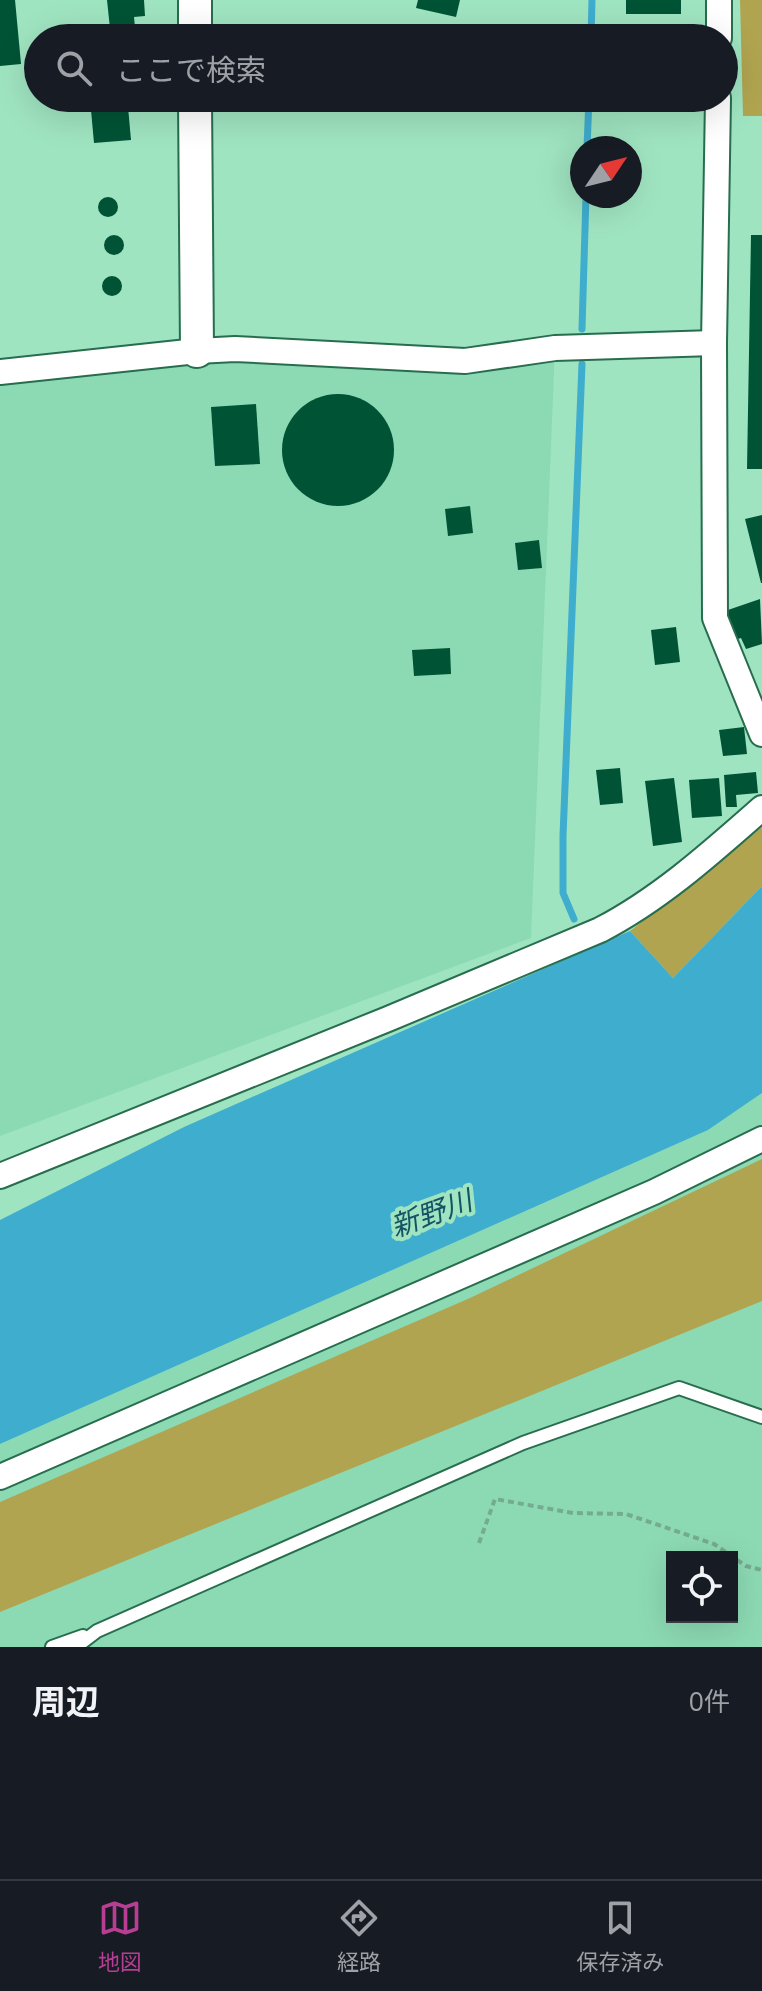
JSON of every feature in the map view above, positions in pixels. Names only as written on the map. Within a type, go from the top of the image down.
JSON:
[{"type":"street","points":[[195,0],[195,24]]},
{"type":"street","points":[[719,0],[719,24]]},
{"type":"street","points":[[195,112],[197,351]]},
{"type":"street","points":[[718,112],[714,343],[715,618],[762,734]]},
{"type":"street","points":[[0,372],[235,349],[465,361],[555,348],[714,343]]},
{"type":"street","points":[[0,1176],[600,930],[625,917],[708,855],[762,808]]},
{"type":"street","points":[[0,1477],[654,1192],[762,1139]]},
{"type":"lane","points":[[52,1647],[97,1631],[523,1443],[679,1388],[762,1417]]},
{"type":"lane","points":[[76,1647],[97,1631]]},
{"type":"path","points":[[479,1543],[495,1499],[573,1513],[626,1514],[714,1544],[746,1566],[762,1570]]},
{"type":"shaded area","points":[[740,0],[762,0],[762,116],[743,116]]},
{"type":"shaded area","points":[[555,348],[531,938],[0,1136],[0,384],[235,349],[437,360]]},
{"type":"shaded area","points":[[762,827],[762,886],[673,978],[630,931]]},
{"type":"shaded area","points":[[762,1093],[762,1647],[0,1647],[0,1444],[708,1130]]},
{"type":"shaded area","points":[[762,1159],[762,1301],[0,1612],[0,1502],[470,1298]]},
{"type":"water","name":"新野川","points":[[762,886],[762,1093],[708,1130],[0,1444],[0,1220],[184,1127],[630,931],[673,978]]},
{"type":"building","points":[[0,0],[15,0],[21,64],[0,66]]},
{"type":"building","points":[[107,0],[144,0],[145,16],[134,17],[135,24],[110,24]]},
{"type":"building","points":[[418,0],[460,0],[456,17],[416,8]]},
{"type":"building","points":[[626,0],[681,0],[681,14],[626,14]]},
{"type":"building","points":[[91,112],[128,112],[131,140],[94,143]]},
{"type":"building","points":[[108,197],[115,200],[118,207],[115,214],[108,217],[101,214],[98,207],[101,200]]},
{"type":"building","points":[[114,235],[121,238],[124,245],[121,252],[114,255],[107,252],[104,245],[107,238]]},
{"type":"building","points":[[751,235],[762,235],[762,469],[747,469]]},
{"type":"building","points":[[108,276],[116,276],[122,286],[116,296],[108,296],[102,290],[102,282]]},
{"type":"building","points":[[338,394],[359,398],[378,410],[390,429],[394,450],[390,471],[378,490],[359,502],[338,506],[317,502],[298,490],[286,471],[282,450],[286,429],[298,410],[317,398]]},
{"type":"building","points":[[256,404],[260,464],[215,466],[211,407]]},
{"type":"building","points":[[470,506],[473,533],[448,536],[445,509]]},
{"type":"building","points":[[762,515],[762,583],[761,583],[745,519]]},
{"type":"building","points":[[539,540],[542,568],[518,570],[515,543]]},
{"type":"building","points":[[760,599],[762,644],[746,649],[741,638],[735,640],[725,611]]},
{"type":"building","points":[[676,627],[680,662],[655,665],[651,630]]},
{"type":"building","points":[[450,648],[451,674],[414,676],[412,650]]},
{"type":"building","points":[[744,727],[747,754],[723,756],[719,730]]},
{"type":"building","points":[[620,768],[623,803],[600,805],[596,770]]},
{"type":"building","points":[[756,772],[758,793],[736,795],[737,807],[726,807],[724,775]]},
{"type":"building","points":[[674,778],[682,842],[653,846],[645,781]]},
{"type":"building","points":[[719,778],[722,816],[692,818],[689,780]]},
{"type":"waterway","points":[[591,24],[592,0]]},
{"type":"waterway","points":[[587,136],[588,112]]},
{"type":"waterway","points":[[582,329],[586,208]]},
{"type":"waterway","points":[[574,919],[563,893],[563,836],[582,364]]}]
